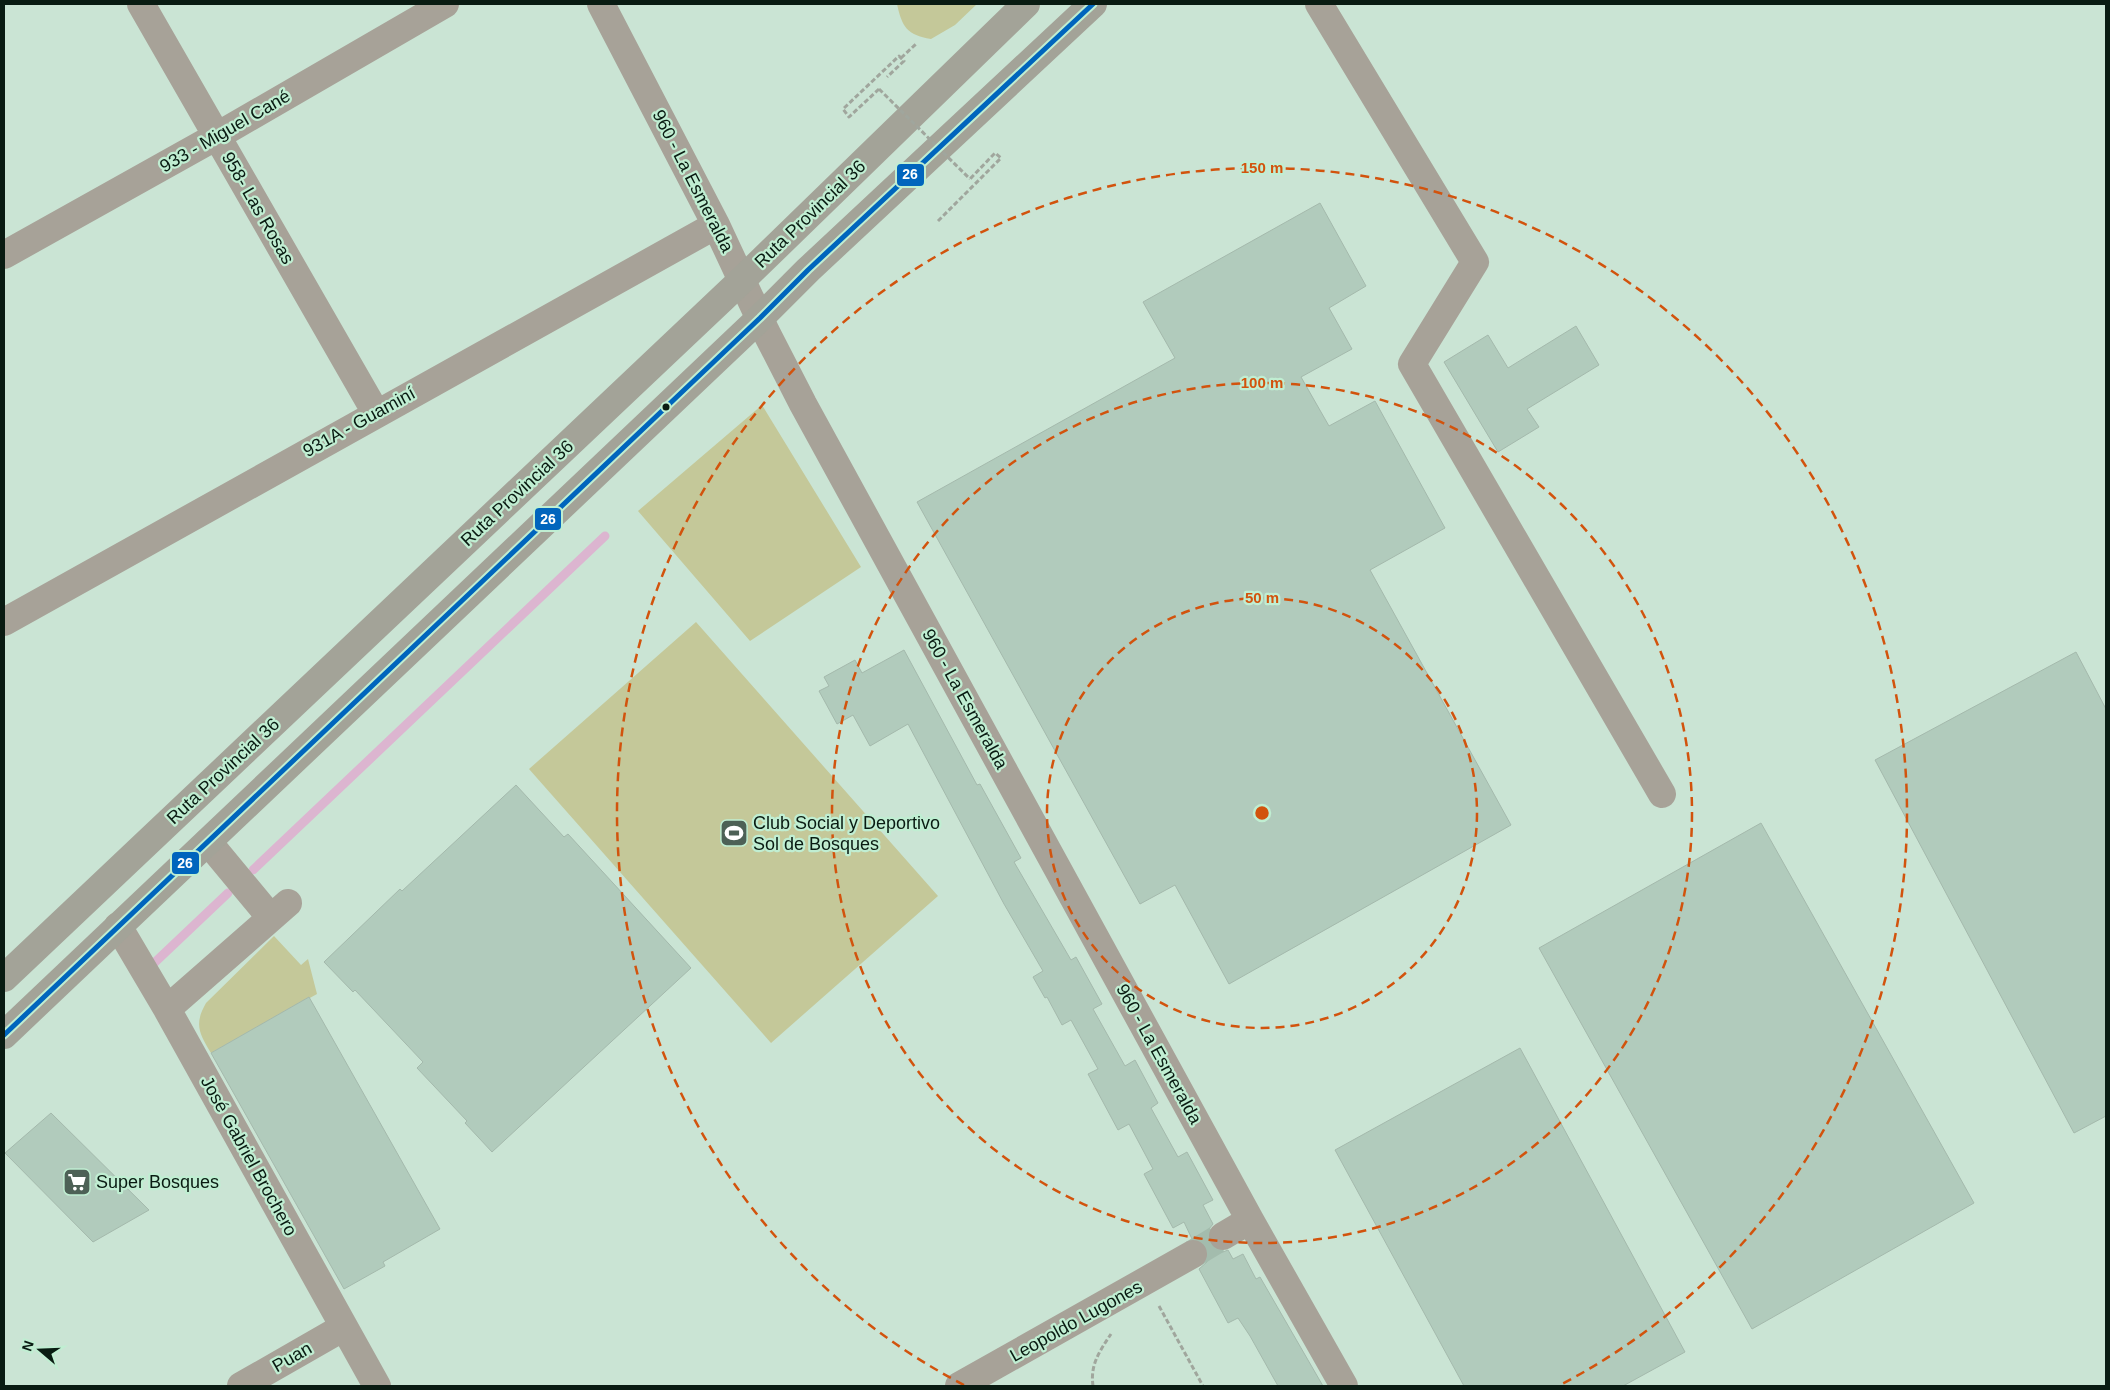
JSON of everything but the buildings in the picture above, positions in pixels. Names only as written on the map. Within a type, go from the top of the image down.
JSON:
[{"type":"main road","name":"Ruta Provincial 36","points":[[4,978],[743,279],[1026,4]]},
{"type":"main road","points":[[4,1035],[760,318],[808,270],[1093,4]]},
{"type":"street","name":"958- Las Rosas","points":[[141,4],[376,413]]},
{"type":"street","name":"933 - Miguel Cané","points":[[4,255],[217,136],[445,4]]},
{"type":"street","name":"960 - La Esmeralda","points":[[601,4],[716,225],[803,404],[1250,1220],[1344,1386]]},
{"type":"street","points":[[1319,4],[1475,262],[1412,364],[1662,794]]},
{"type":"street","name":"931A - Guaminí","points":[[4,622],[716,225]]},
{"type":"street","points":[[167,1009],[280,911],[208,842]]},
{"type":"street","name":"José Gabriel Brochero","points":[[118,926],[167,1009],[377,1386]]},
{"type":"street","points":[[1223,1236],[1250,1220]]},
{"type":"street","name":"Leopoldo Lugones","points":[[959,1386],[1193,1254]]},
{"type":"street","name":"Puan","points":[[241,1386],[344,1327]]},
{"type":"path","points":[[916,44],[901,58],[900,56],[843,110],[849,116],[879,88],[970,179],[995,153],[1002,158],[938,221]]},
{"type":"path","points":[[887,77],[904,61],[901,58]]},
{"type":"path","points":[[1093,1386],[1092,1370],[1095,1358],[1121,1314],[1120,1296]]},
{"type":"path","points":[[1158,1304],[1203,1386]]},
{"type":"green space","points":[[897,4],[977,4],[955,25],[931,39],[916,35],[907,29],[901,19]]},
{"type":"green space","points":[[762,405],[861,567],[750,641],[638,511]]},
{"type":"green space","name":"Club Social y Deportivo Sol de Bosques","points":[[696,622],[938,896],[771,1043],[529,769]]},
{"type":"green space","points":[[274,936],[301,965],[308,959],[317,994],[211,1053],[201,1034],[199,1023],[202,1010],[206,1003]]},
{"type":"waterway","points":[[253,870],[605,536]]},
{"type":"waterway","points":[[151,966],[228,893]]},
{"type":"tunnel","points":[[1193,1254],[1223,1236]]},
{"type":"transit line","name":"26","points":[[4,1035],[760,318],[808,270],[1093,4]]},
{"type":"place","name":"Club Social y Deportivo Sol de Bosques","points":[[734,833]]},
{"type":"place","name":"Super Bosques","points":[[77,1182]]}]
